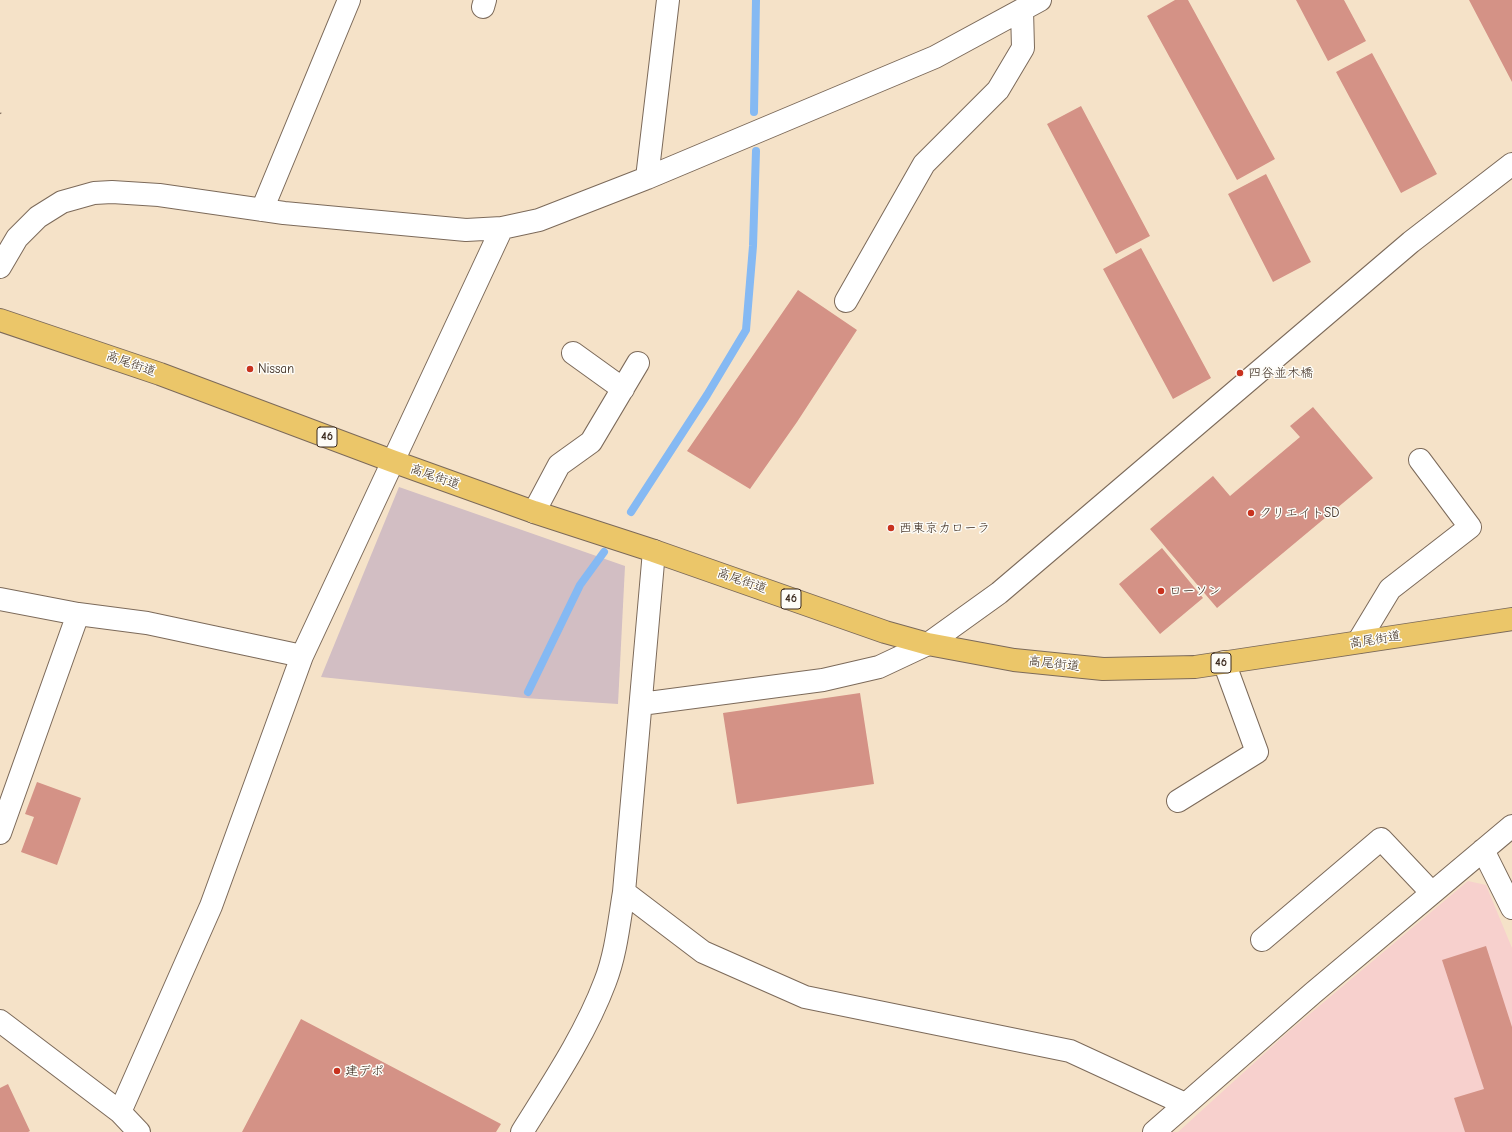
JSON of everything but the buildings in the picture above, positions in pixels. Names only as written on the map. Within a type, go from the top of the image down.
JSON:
[{"type":"main road","name":"高尾街道","points":[[0,320],[160,374],[392,462],[534,512],[654,551],[885,632],[928,644],[1014,660],[1103,670],[1195,667],[1512,619]]},
{"type":"street","points":[[262,210],[349,0]]},
{"type":"street","points":[[647,178],[668,0]]},
{"type":"street","points":[[0,267],[17,238],[38,217],[62,202],[94,193],[112,192],[159,195],[262,210],[466,230],[502,228],[539,220],[647,178],[935,57],[1031,5]]},
{"type":"street","points":[[846,301],[924,164],[998,90],[1002,84],[1023,48],[1031,5]]},
{"type":"street","points":[[641,704],[823,680],[879,667],[928,644],[999,593],[1411,242],[1512,164]]},
{"type":"street","points":[[120,1112],[211,906],[302,656],[502,228]]},
{"type":"street","points":[[572,353],[623,389]]},
{"type":"street","points":[[534,512],[559,465],[591,442],[638,363]]},
{"type":"street","points":[[1358,642],[1390,589],[1470,527],[1420,460]]},
{"type":"street","points":[[522,1132],[583,1030],[605,982],[616,942],[624,892],[654,551]]},
{"type":"street","points":[[0,599],[78,614],[147,623],[302,656]]},
{"type":"street","points":[[0,833],[78,614]]},
{"type":"street","points":[[1178,801],[1258,752],[1224,662]]},
{"type":"street","points":[[1154,1132],[1512,826]]},
{"type":"street","points":[[1262,940],[1381,839],[1432,893]]},
{"type":"street","points":[[1483,850],[1512,908]]},
{"type":"street","points":[[624,892],[703,952],[805,997],[1070,1051],[1185,1104]]},
{"type":"street","points":[[0,1021],[120,1112],[139,1132]]},
{"type":"shaded area","points":[[399,487],[625,566],[618,704],[524,698],[321,677]]},
{"type":"shaded area","points":[[1468,881],[1486,885],[1512,948],[1512,1132],[1178,1132],[1287,1033]]},
{"type":"waterway","points":[[754,112],[756,0]]},
{"type":"waterway","points":[[631,512],[707,395],[746,330],[753,246],[756,151]]},
{"type":"waterway","points":[[528,692],[580,585],[604,552]]},
{"type":"place","name":"Nissan","points":[[250,369]]},
{"type":"place","name":"四谷並木橋","points":[[1240,373]]},
{"type":"place","name":"クリエイトSD","points":[[1251,513]]},
{"type":"place","name":"西東京カローラ","points":[[891,528]]},
{"type":"place","name":"ローソン","points":[[1161,591]]},
{"type":"place","name":"建デポ","points":[[337,1071]]}]
